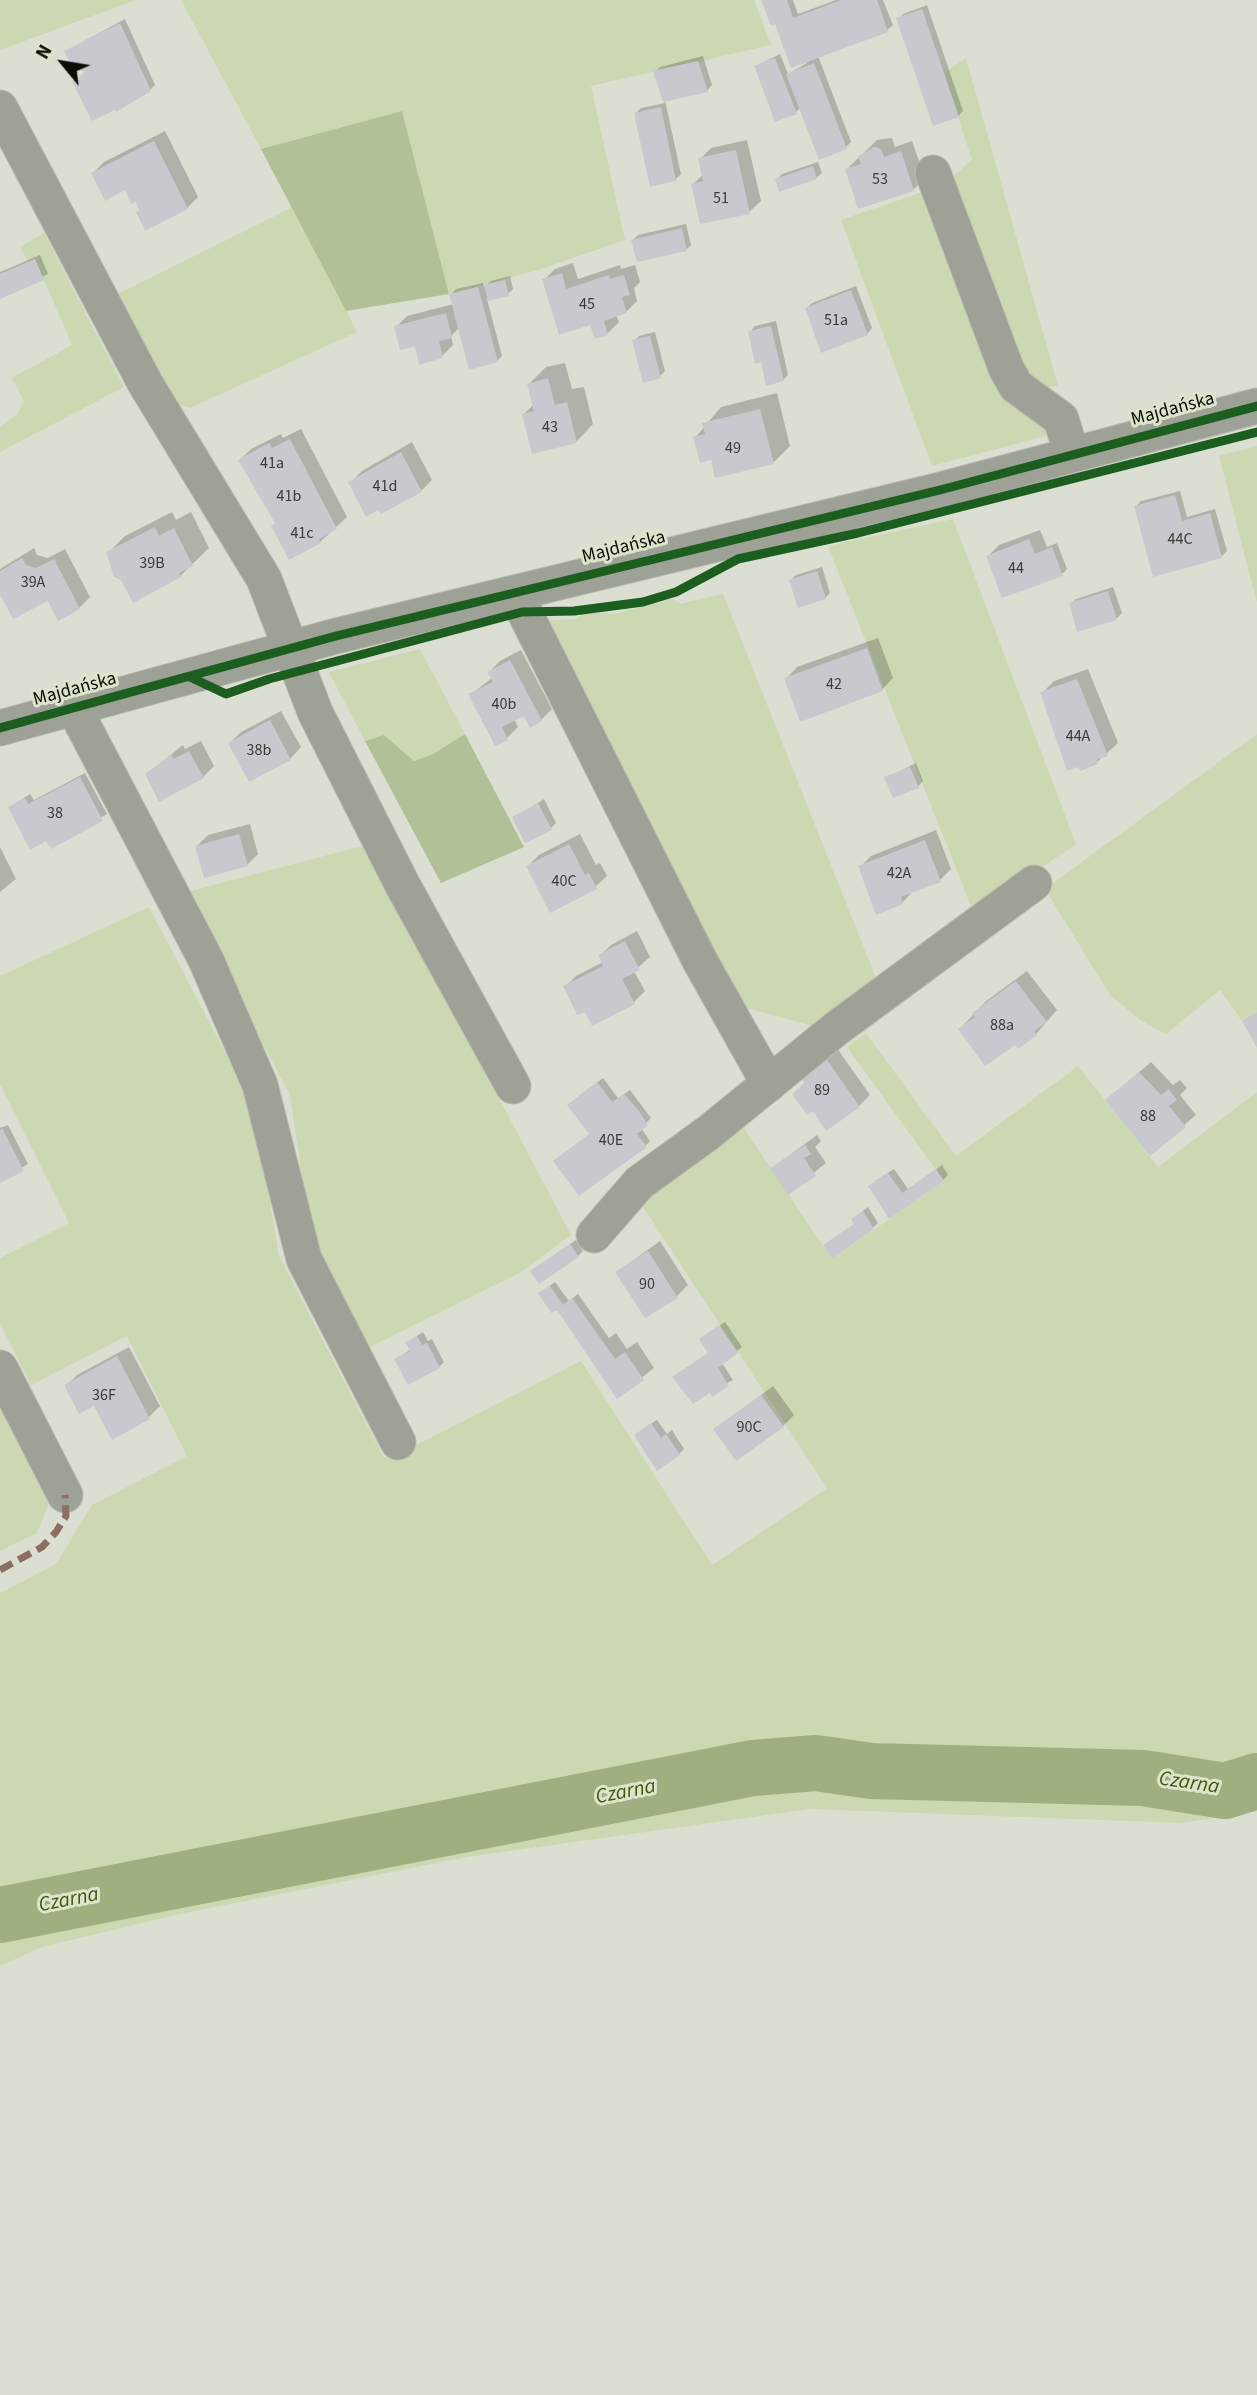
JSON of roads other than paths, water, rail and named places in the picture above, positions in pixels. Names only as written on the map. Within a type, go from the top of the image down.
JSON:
[{"type":"street","points":[[0,108],[145,383],[264,579],[315,712],[389,859],[513,1086]]},
{"type":"street","points":[[933,173],[1006,368],[1016,386],[1061,419],[1072,456]]},
{"type":"street","name":"Majdańska","points":[[3,721],[75,710],[337,636],[1072,456],[1257,406]]},
{"type":"street","points":[[515,593],[700,961],[769,1084]]},
{"type":"street","points":[[75,710],[206,960],[260,1085],[304,1259],[398,1442]]},
{"type":"street","points":[[594,1235],[639,1183],[769,1084],[837,1028],[1034,883]]},
{"type":"street","points":[[0,1368],[65,1495]]},
{"type":"waterway","name":"Czarna","points":[[0,1915],[753,1768],[816,1763],[871,1771],[1143,1778],[1225,1791],[1257,1781]]}]
